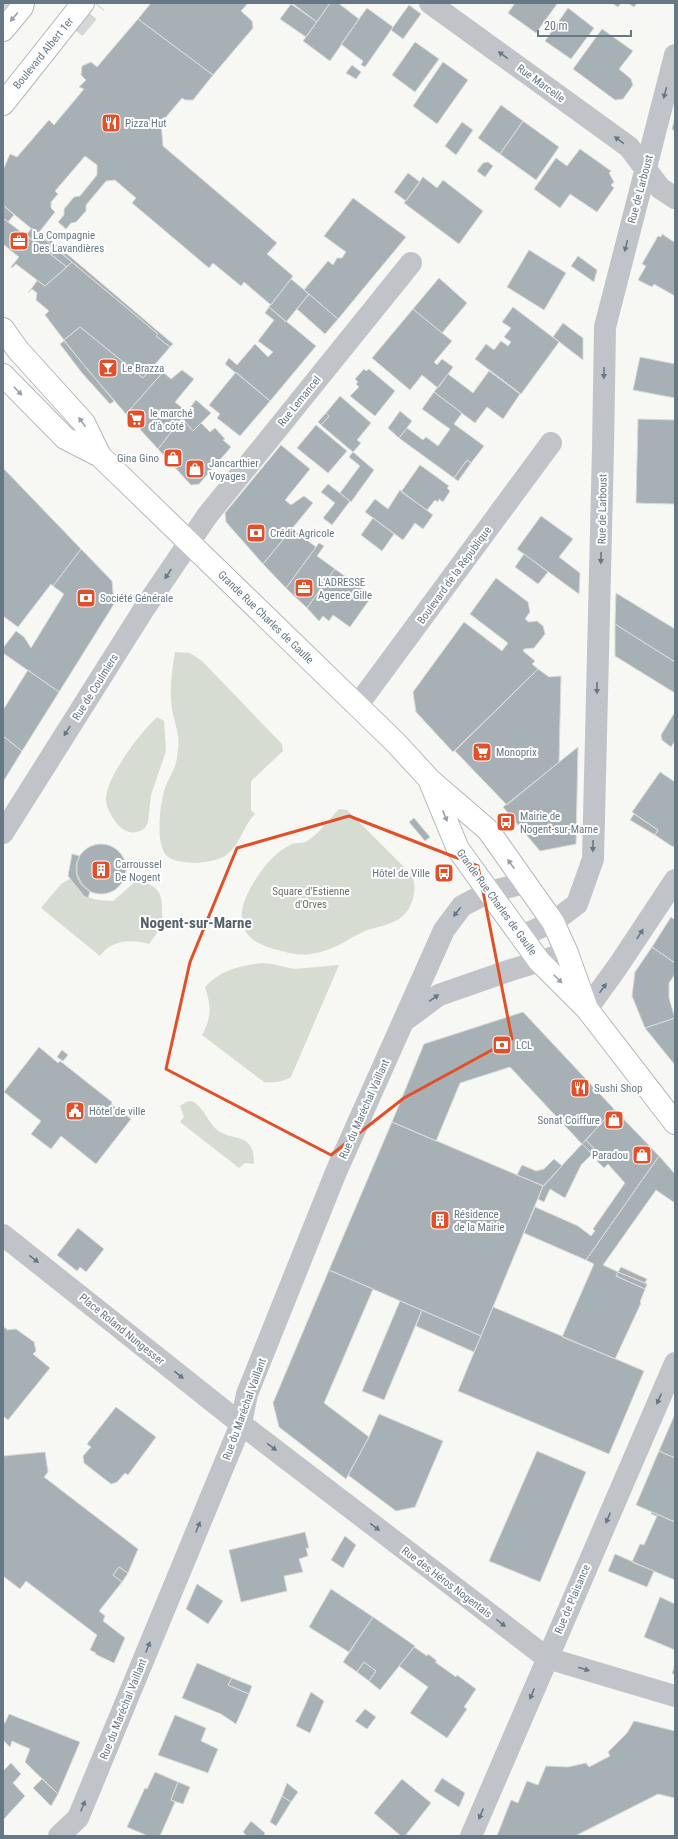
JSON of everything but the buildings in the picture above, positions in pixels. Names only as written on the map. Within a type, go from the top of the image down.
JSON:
[{"type":"street","points":[[3,30],[22,7],[23,3]]},
{"type":"street","name":"Boulevard Albert 1er","points":[[3,104],[83,3]]},
{"type":"street","name":"Rue Marcelle","points":[[430,3],[629,147],[660,188],[675,198]]},
{"type":"street","name":"Rue de Larboust","points":[[521,936],[553,922],[577,904],[593,859],[604,449],[605,327],[675,55]]},
{"type":"street","name":"Rue Lemancel","points":[[189,542],[207,516],[411,263]]},
{"type":"street","name":"Grande Rue Charles de Gaulle","points":[[3,329],[18,350],[84,423],[100,456]]},
{"type":"street","name":"Grande Rue Charles de Gaulle","points":[[3,375],[65,438],[100,456],[396,743],[430,780],[488,830],[553,922],[567,953],[587,1009]]},
{"type":"street","name":"Boulevard de la République","points":[[357,706],[551,443]]},
{"type":"street","name":"Rue de Coulmiers","points":[[3,833],[144,609],[189,542]]},
{"type":"street","name":"Grande Rue Charles de Gaulle","points":[[430,780],[458,850],[539,961],[587,1009],[675,1123]]},
{"type":"street","points":[[587,1009],[618,966],[675,880]]},
{"type":"street","name":"Grande Rue Charles de Gaulle","points":[[490,892],[524,883]]},
{"type":"street","name":"Rue du Maréchal Vaillant","points":[[59,1836],[78,1818],[241,1424],[247,1394],[333,1179],[444,930],[462,906],[490,892]]},
{"type":"street","points":[[403,1021],[440,995],[567,953]]},
{"type":"street","name":"Place Roland Nungesser","points":[[3,1235],[241,1424]]},
{"type":"street","name":"Rue de Plaisance","points":[[471,1836],[675,1363]]},
{"type":"street","name":"Rue des Héros Nogentais","points":[[241,1424],[547,1658],[675,1696]]},
{"type":"highlighted area","points":[[349,816],[478,866],[512,1039],[404,1098],[331,1155],[166,1069],[190,962],[237,848]]},
{"type":"green space","points":[[175,652],[190,653],[202,661],[282,744],[283,751],[251,781],[251,810],[255,814],[247,824],[234,847],[225,856],[216,860],[200,863],[179,861],[167,856],[161,843],[160,815],[162,798],[165,787],[175,766],[178,746],[177,729],[171,702],[172,673]]},
{"type":"green space","points":[[157,717],[164,721],[166,751],[151,795],[148,822],[142,830],[129,832],[120,827],[107,807],[107,791],[117,768],[125,756],[142,733]]},
{"type":"green space","name":"Square d'Estienne d'Orves","points":[[339,809],[347,810],[412,875],[414,881],[414,893],[408,910],[404,915],[395,921],[365,931],[332,948],[318,953],[292,953],[274,949],[258,943],[248,935],[243,925],[242,913],[250,889],[257,877],[278,853],[292,844],[307,841],[320,830]]},
{"type":"green space","points":[[70,879],[88,897],[104,901],[113,901],[136,881],[149,884],[158,891],[160,895],[162,906],[162,924],[159,930],[149,944],[142,942],[122,942],[110,947],[100,956],[41,908],[61,884]]},
{"type":"green space","points":[[262,963],[294,969],[339,965],[291,1077],[275,1082],[264,1082],[202,1035],[208,1023],[210,1011],[205,987],[217,976],[231,970]]},
{"type":"green space","points":[[192,1101],[202,1110],[211,1124],[220,1132],[246,1141],[253,1153],[254,1164],[245,1163],[239,1168],[180,1122],[184,1117],[180,1106],[186,1102]]},
{"type":"tunnel","points":[[3,10],[9,3]]},
{"type":"tunnel","points":[[74,29],[96,3]]},
{"type":"place","name":"Pizza Hut","points":[[111,123]]},
{"type":"place","name":"La Compagnie Des Lavandières","points":[[19,241]]},
{"type":"place","name":"Le Brazza","points":[[108,368]]},
{"type":"place","name":"le marché d'à côté","points":[[136,419]]},
{"type":"place","name":"Gina Gino","points":[[173,458]]},
{"type":"place","name":"Jancarthier Voyages","points":[[195,469]]},
{"type":"place","name":"Crédit Agricole","points":[[256,533]]},
{"type":"place","name":"L'ADRESSE Agence Gille","points":[[304,588]]},
{"type":"place","name":"Société Générale","points":[[86,598]]},
{"type":"place","name":"Monoprix","points":[[482,752]]},
{"type":"place","name":"Mairie de Nogent-sur-Marne","points":[[506,822]]},
{"type":"place","name":"Carroussel De Nogent","points":[[101,870]]},
{"type":"place","name":"Hôtel de Ville","points":[[444,873]]},
{"type":"place","name":"LCL","points":[[502,1045]]},
{"type":"place","name":"Sushi Shop","points":[[580,1088]]},
{"type":"place","name":"Hôtel de ville","points":[[75,1111]]},
{"type":"place","name":"Sonat Coiffure","points":[[614,1120]]},
{"type":"place","name":"Paradou","points":[[642,1155]]},
{"type":"place","name":"Résidence de la Mairie","points":[[440,1220]]},
{"type":"district","name":"Nogent-sur-Marne","points":[[196,923]]}]
